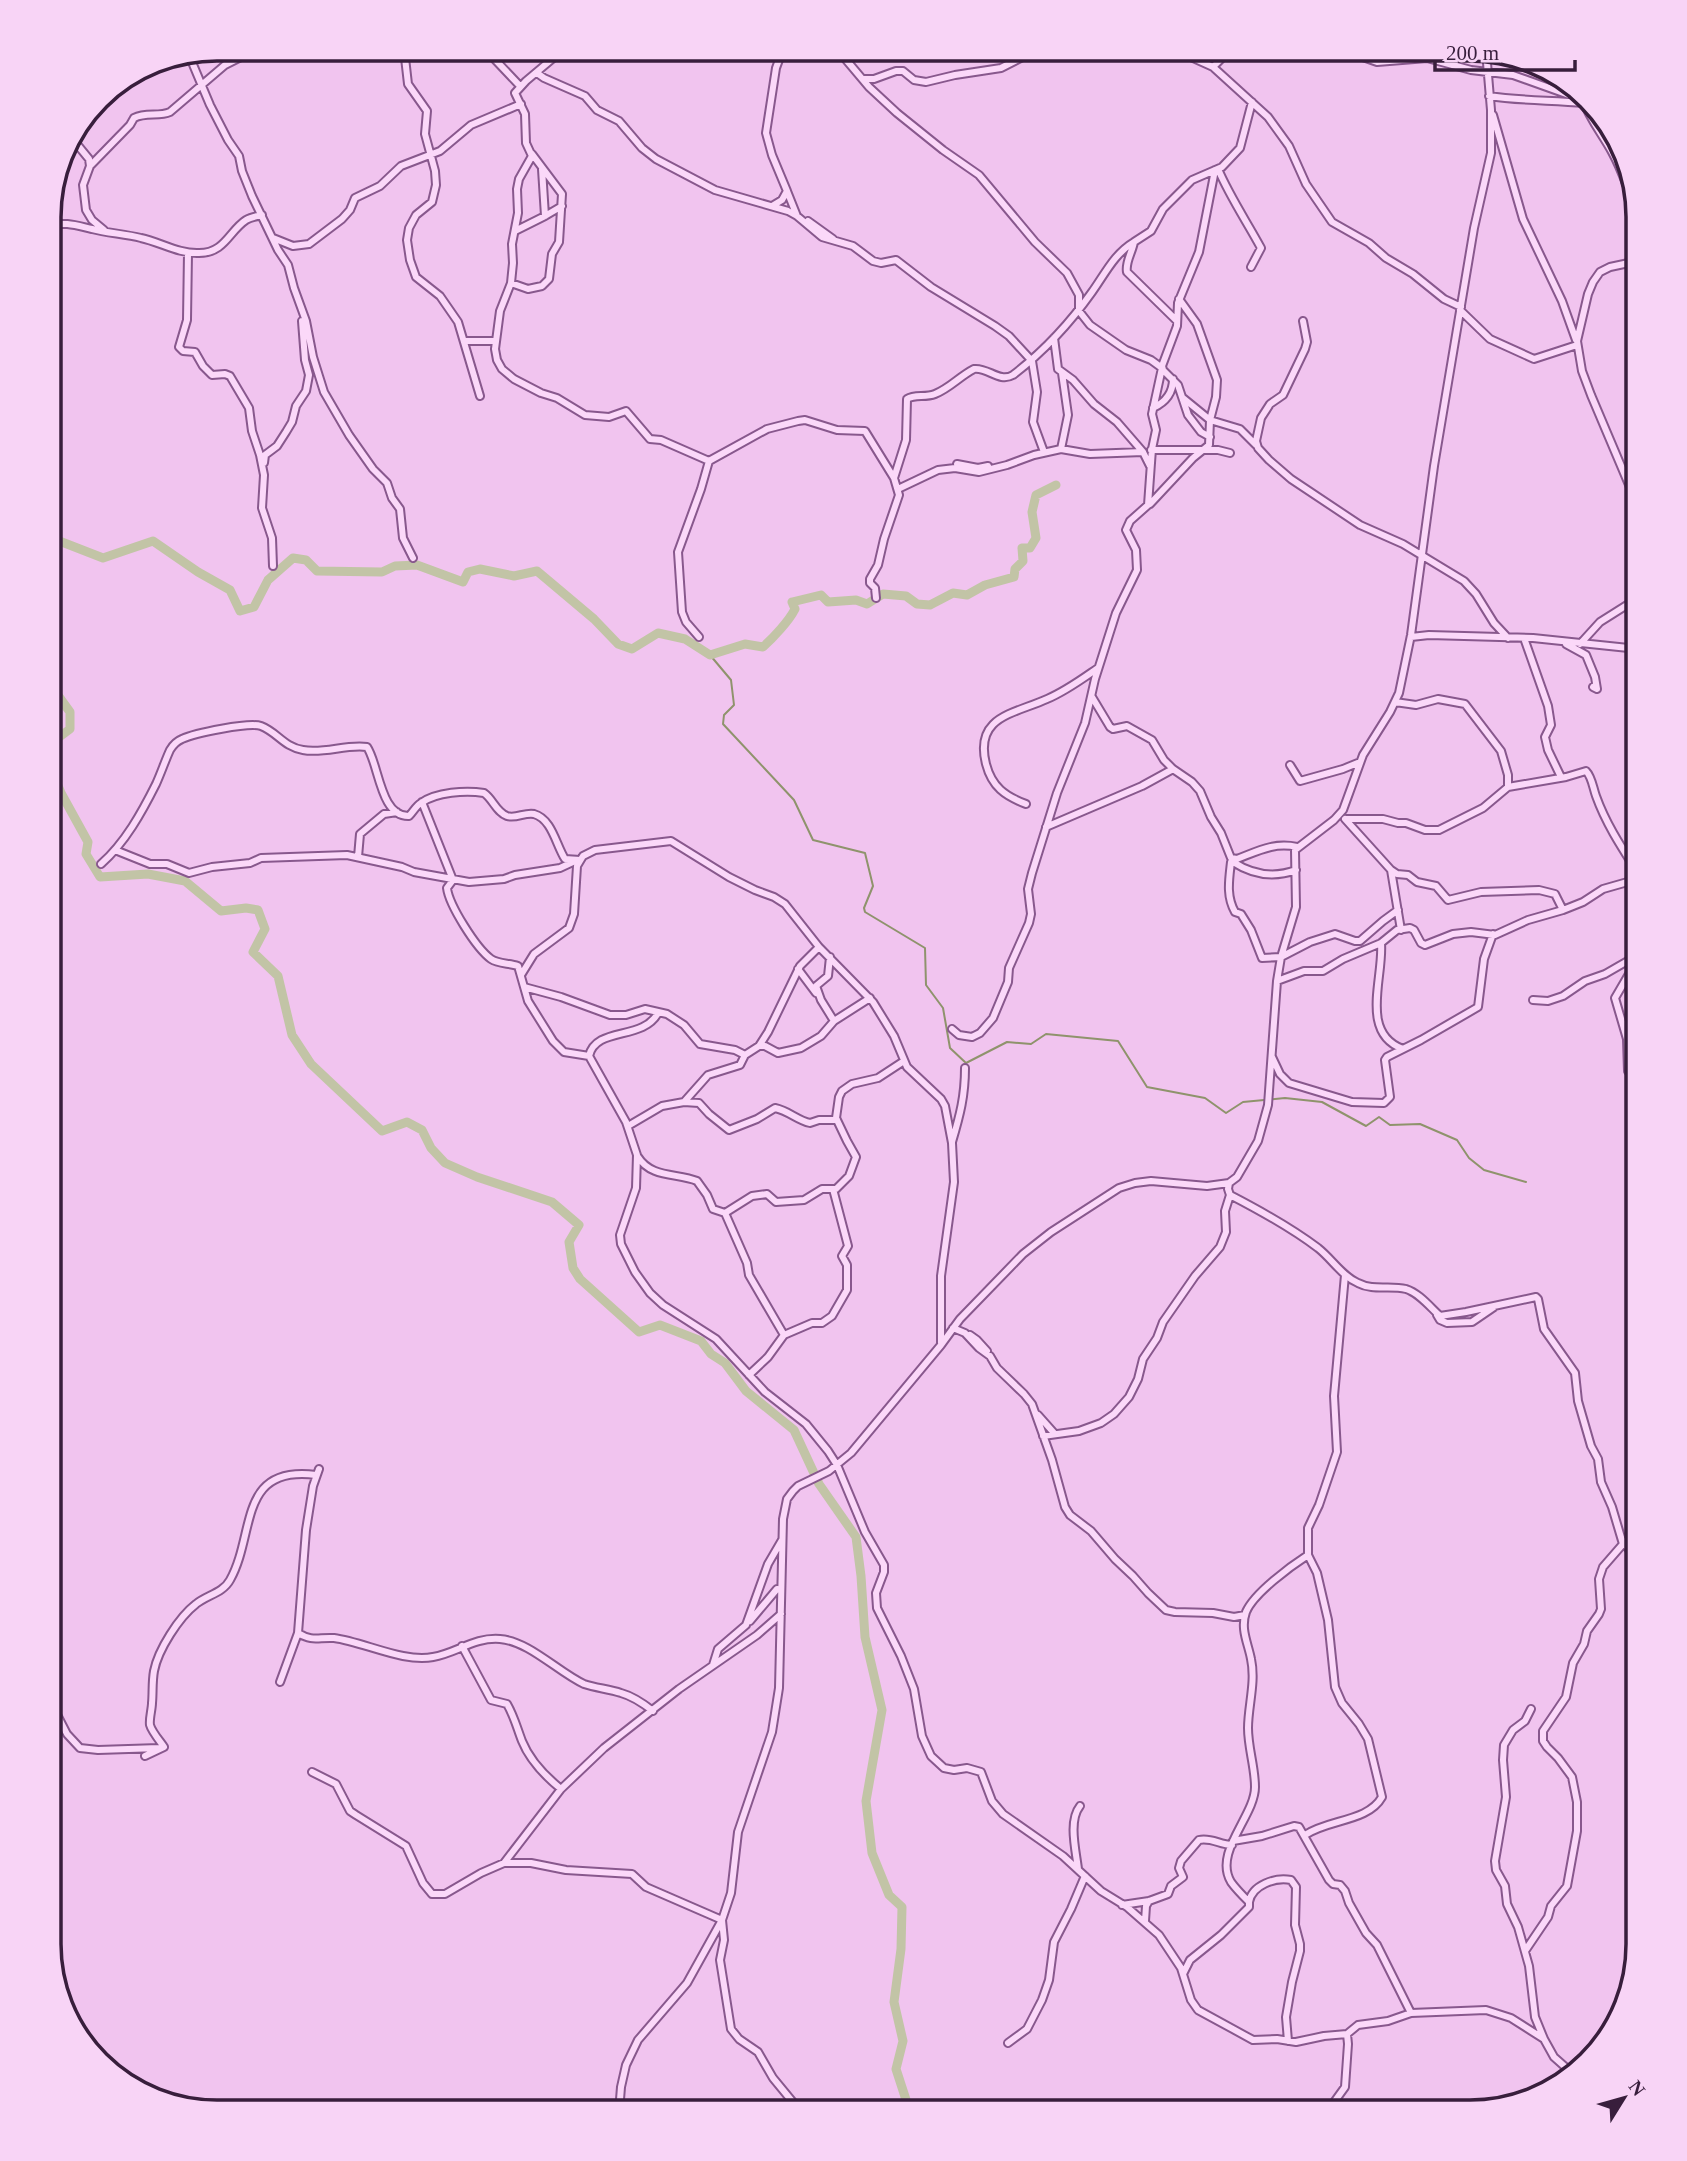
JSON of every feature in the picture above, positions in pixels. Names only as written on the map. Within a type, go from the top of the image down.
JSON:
[{"type":"street","points":[[104,230],[89,215],[85,206],[83,185],[90,166],[134,118],[170,112],[231,62]]},
{"type":"street","points":[[405,62],[408,84],[427,111],[425,130],[435,171],[436,189],[432,202],[416,215],[411,224],[407,234],[408,248],[414,274],[435,291],[458,322],[480,396]]},
{"type":"street","points":[[497,62],[520,86]]},
{"type":"street","points":[[511,283],[528,289],[547,282],[552,254],[559,242],[562,194],[526,143],[526,123],[515,93],[549,62]]},
{"type":"street","points":[[778,62],[766,133],[772,155],[798,218]]},
{"type":"street","points":[[848,62],[897,113],[985,182],[1035,242],[1067,273],[1079,295],[1081,314],[1095,330],[1125,350],[1151,360],[1162,368],[1178,385],[1188,415],[1201,432],[1210,437]]},
{"type":"street","points":[[863,79],[874,79],[903,71],[914,80],[926,82],[1002,68],[1013,62]]},
{"type":"street","points":[[1202,62],[1213,67],[1268,117],[1282,135],[1306,184],[1332,222],[1461,308],[1490,339],[1534,359],[1577,343]]},
{"type":"street","points":[[1213,67],[1218,62]]},
{"type":"street","points":[[1442,62],[1487,73],[1513,75],[1565,94]]},
{"type":"street","points":[[192,63],[228,140],[239,156],[242,171],[288,265],[324,392],[349,435],[387,484],[401,514],[403,538],[413,558]]},
{"type":"street","points":[[1342,817],[1360,762],[1399,693],[1410,637],[1428,504],[1474,228],[1491,152],[1487,63]]},
{"type":"street","points":[[537,73],[585,96],[597,110],[619,121],[642,148],[656,159],[715,190],[772,206],[798,218],[822,237],[853,246],[873,261],[900,262],[931,287],[1009,336],[1032,361],[1037,392],[1033,422],[1044,452]]},
{"type":"street","points":[[1489,96],[1510,100],[1573,101]]},
{"type":"street","points":[[894,478],[906,440],[907,399],[912,396],[932,395],[974,369],[981,368],[1008,378],[1032,361],[1079,308],[1119,253],[1150,230],[1163,209],[1192,180],[1217,170],[1240,148],[1252,102]]},
{"type":"street","points":[[272,237],[293,246],[309,244],[342,219],[357,197],[380,186],[401,166],[421,157],[431,156],[448,146],[471,125],[521,104]]},
{"type":"street","points":[[1491,110],[1524,219],[1566,310],[1577,343],[1582,371],[1626,478]]},
{"type":"street","points":[[79,146],[89,159],[90,166]]},
{"type":"street","points":[[532,154],[517,189],[518,213],[512,244],[511,283],[500,311],[495,349],[499,365],[514,379],[589,416],[609,417],[626,411],[650,439],[660,440],[709,461]]},
{"type":"street","points":[[542,167],[545,216]]},
{"type":"street","points":[[1217,170],[1261,248],[1251,267]]},
{"type":"street","points":[[1148,505],[1156,430],[1152,419],[1153,408],[1168,346],[1177,326],[1179,299],[1197,260],[1217,170]]},
{"type":"street","points":[[772,206],[782,200],[787,191]]},
{"type":"street","points":[[515,231],[562,206]]},
{"type":"street","points":[[62,224],[143,238],[188,253],[215,249],[226,242],[243,222],[262,215]]},
{"type":"street","points":[[1133,242],[1126,264],[1127,272],[1177,321]]},
{"type":"street","points":[[188,253],[187,320],[179,347],[183,351],[195,352],[212,375],[226,374],[233,379],[249,408],[252,431],[263,467]]},
{"type":"street","points":[[1577,343],[1592,282],[1600,272],[1626,264]]},
{"type":"street","points":[[952,1029],[959,1035],[972,1037],[981,1032],[993,1018],[1008,982],[1009,968],[1031,919],[1030,882],[1046,827],[1085,723],[1116,613],[1137,570],[1136,550],[1126,533],[1127,526],[1209,445],[1217,380],[1197,324],[1179,299]]},
{"type":"street","points":[[273,566],[272,538],[262,508],[263,467],[265,456],[277,446],[292,422],[296,405],[308,384],[302,308]]},
{"type":"street","points":[[1256,445],[1261,418],[1270,404],[1283,395],[1306,349],[1303,321]]},
{"type":"street","points":[[1054,338],[1057,367],[1073,380],[1094,404],[1117,422],[1143,450],[1151,468]]},
{"type":"street","points":[[465,341],[496,341]]},
{"type":"street","points":[[1061,449],[1068,415],[1062,373]]},
{"type":"street","points":[[1153,408],[1166,400],[1172,389],[1173,379]]},
{"type":"street","points":[[1183,398],[1210,420],[1240,429],[1269,460],[1360,525],[1403,544],[1471,587],[1494,623],[1508,638]]},
{"type":"street","points":[[699,637],[686,622],[682,612],[678,552],[709,461],[768,429],[806,420],[837,430],[865,431],[894,478],[898,501],[878,565],[869,581],[875,588],[876,598]]},
{"type":"street","points":[[898,489],[924,475],[956,464],[995,468],[1061,449],[1090,454],[1143,450],[1218,450],[1230,453]]},
{"type":"street","points":[[1580,644],[1600,622],[1626,606]]},
{"type":"street","points":[[1410,637],[1429,635],[1524,638],[1626,648]]},
{"type":"street","points":[[1524,638],[1548,706],[1551,725],[1545,737],[1561,777]]},
{"type":"street","points":[[1561,641],[1586,655],[1597,689],[1593,687]]},
{"type":"street","points":[[1026,804],[1006,795],[992,780],[983,748],[987,731],[998,720],[1062,692],[1100,667]]},
{"type":"street","points":[[1092,697],[1110,727],[1127,726],[1150,737],[1164,760],[1200,791],[1230,858],[1258,874],[1281,874],[1296,870]]},
{"type":"street","points":[[1395,702],[1416,705],[1438,699],[1465,704],[1479,726],[1501,751],[1510,784]]},
{"type":"street","points":[[101,864],[128,832],[155,786],[174,744],[188,737],[237,726],[261,726],[291,747],[302,750],[367,747],[383,793],[397,812],[404,816],[409,816],[422,802],[449,794],[484,793],[500,812],[508,816],[531,814],[541,818],[549,826],[563,857],[577,860]]},
{"type":"street","points":[[1290,765],[1300,781],[1360,762]]},
{"type":"street","points":[[1046,827],[1142,786],[1173,769]]},
{"type":"street","points":[[1043,1436],[1079,1431],[1101,1423],[1114,1414],[1129,1397],[1138,1379],[1143,1359],[1157,1338],[1163,1322],[1195,1276],[1220,1247],[1226,1232],[1229,1183],[1243,1169],[1258,1141],[1268,1105],[1277,981],[1296,907],[1294,854],[1297,847],[1342,817],[1383,819],[1409,823],[1426,830],[1439,830],[1483,808],[1510,784],[1566,777],[1586,771],[1614,836],[1626,854]]},
{"type":"street","points":[[422,802],[453,880]]},
{"type":"street","points":[[358,857],[360,834],[384,814],[397,812]]},
{"type":"street","points":[[1342,817],[1391,870],[1397,874],[1408,875],[1417,882],[1439,887],[1448,900],[1481,892],[1539,890],[1555,894],[1563,910]]},
{"type":"street","points":[[115,850],[150,864],[167,864],[189,873],[212,867],[250,863],[261,858],[347,855],[469,882],[499,880],[560,868],[600,849],[671,841],[722,873],[774,897],[785,904],[819,947],[870,998],[894,1035],[904,1061],[944,1102],[952,1143],[954,1182],[941,1276],[941,1345]]},
{"type":"street","points":[[1297,847],[1272,846],[1231,862],[1228,888],[1234,910],[1241,914],[1249,926],[1261,957],[1281,957],[1310,942],[1335,934],[1360,941],[1382,920],[1398,910]]},
{"type":"street","points":[[521,975],[534,954],[562,934],[572,922],[577,860]]},
{"type":"street","points":[[1391,870],[1401,930]]},
{"type":"street","points":[[453,880],[447,888],[449,900],[456,912],[491,958],[516,965],[528,1001],[547,1034],[559,1048],[569,1053],[589,1056]]},
{"type":"street","points":[[1277,981],[1304,971],[1323,971],[1343,959],[1381,943],[1395,931],[1410,928],[1425,945],[1453,934],[1493,934],[1563,910],[1583,902],[1603,889],[1626,882]]},
{"type":"street","points":[[1386,1059],[1476,1009],[1479,1004],[1484,959],[1493,934]]},
{"type":"street","points":[[1381,943],[1382,960],[1375,1010],[1387,1039],[1392,1045],[1403,1049]]},
{"type":"street","points":[[684,1102],[704,1077],[740,1065],[745,1055],[759,1046],[798,969],[819,947]]},
{"type":"street","points":[[821,1000],[816,986],[828,976],[830,957]]},
{"type":"street","points":[[1534,1000],[1548,1001],[1563,996],[1585,981],[1626,965]]},
{"type":"street","points":[[798,969],[834,1021]]},
{"type":"street","points":[[1626,978],[1615,998],[1626,1036]]},
{"type":"street","points":[[524,987],[610,1015],[626,1015],[645,1009],[670,1015],[700,1044],[735,1050],[745,1055]]},
{"type":"street","points":[[759,1046],[778,1052],[796,1050],[817,1039],[834,1021],[870,998]]},
{"type":"street","points":[[658,1013],[654,1021],[641,1028],[601,1039],[592,1047],[589,1056],[628,1126],[641,1162],[654,1172],[697,1181],[713,1209],[725,1213],[757,1195],[768,1194],[776,1202],[804,1200],[822,1189],[833,1189],[849,1176],[856,1157],[837,1120],[838,1100],[842,1091],[855,1082],[878,1078],[904,1061]]},
{"type":"street","points":[[1271,1055],[1280,1074],[1289,1083],[1352,1102],[1384,1103],[1390,1097],[1387,1039]]},
{"type":"street","points":[[952,1143],[962,1109],[965,1068]]},
{"type":"street","points":[[628,1126],[663,1107],[684,1102],[699,1103],[729,1130],[757,1119],[775,1108],[788,1111],[800,1121],[810,1124],[819,1120],[837,1120]]},
{"type":"street","points":[[638,1155],[636,1188],[620,1230],[621,1244],[627,1258],[640,1281],[663,1305],[716,1339],[770,1396],[806,1423],[837,1465],[865,1532],[884,1565],[876,1593],[877,1608],[914,1689],[922,1736],[932,1756],[944,1768],[967,1768],[981,1772],[988,1794],[1003,1814],[1063,1856],[1101,1891],[1145,1921],[1159,1935],[1179,1964],[1191,2000],[1198,2010],[1253,2040],[1296,2042],[1347,2034],[1358,2025],[1388,2021],[1411,2013],[1486,2010],[1511,2018],[1544,2039]]},
{"type":"street","points":[[620,2100],[626,2065],[638,2040],[687,1983],[722,1920],[731,1893],[738,1832],[774,1721],[779,1688],[783,1513],[787,1499],[798,1486],[837,1465],[862,1440],[953,1328],[1023,1254],[1051,1232],[1119,1188],[1135,1182],[1208,1186],[1229,1183]]},
{"type":"street","points":[[749,1375],[768,1357],[784,1335],[812,1323],[824,1322],[832,1316],[846,1293],[847,1265],[842,1256],[848,1246],[833,1189]]},
{"type":"street","points":[[1230,1195],[1280,1221],[1317,1248],[1356,1283],[1367,1287],[1408,1290],[1443,1316],[1536,1297],[1544,1328],[1575,1373],[1578,1401],[1591,1446],[1598,1459],[1601,1482],[1626,1545]]},
{"type":"street","points":[[725,1213],[747,1263],[749,1275],[784,1335]]},
{"type":"street","points":[[1305,1835],[1367,1812],[1378,1803],[1382,1794],[1368,1739],[1342,1703],[1335,1687],[1328,1620],[1317,1573],[1308,1555],[1308,1528],[1337,1452],[1334,1396],[1346,1275]]},
{"type":"street","points":[[953,1328],[978,1340],[997,1368],[1024,1394],[1044,1424],[1055,1433]]},
{"type":"street","points":[[1032,1404],[1063,1502],[1070,1515],[1091,1531],[1148,1593],[1166,1610],[1234,1617],[1245,1615]]},
{"type":"street","points":[[164,1747],[150,1724],[154,1671],[162,1648],[194,1605],[222,1589],[230,1581],[244,1544],[249,1514],[263,1490],[274,1480],[287,1474],[318,1472],[306,1530],[298,1633],[281,1682]]},
{"type":"street","points":[[746,1625],[768,1564],[782,1538]]},
{"type":"street","points":[[1525,1951],[1548,1917],[1551,1906],[1567,1885],[1577,1831],[1577,1801],[1572,1777],[1546,1747],[1543,1731],[1566,1697],[1573,1663],[1584,1644],[1587,1631],[1600,1615],[1599,1579],[1603,1567],[1619,1550],[1623,1541]]},
{"type":"street","points":[[1249,1902],[1230,1879],[1227,1868],[1236,1832],[1244,1821],[1255,1791],[1248,1729],[1252,1661],[1244,1634],[1245,1615],[1255,1598],[1283,1570],[1308,1555]]},
{"type":"street","points":[[713,1665],[718,1649],[746,1625],[777,1589],[781,1590]]},
{"type":"street","points":[[504,1863],[561,1789],[604,1748],[679,1689],[757,1635],[781,1614]]},
{"type":"street","points":[[298,1633],[310,1639],[333,1638],[387,1653],[422,1658],[439,1656],[488,1639],[502,1639],[516,1643],[584,1684],[623,1693],[653,1711]]},
{"type":"street","points":[[462,1646],[491,1700],[507,1704],[527,1751],[544,1775],[561,1789]]},
{"type":"street","points":[[1531,1709],[1525,1721],[1513,1730],[1504,1745],[1503,1787],[1506,1797],[1495,1861],[1529,1966],[1535,2017],[1554,2057],[1565,2066]]},
{"type":"street","points":[[61,1723],[80,1748],[104,1750],[164,1747]]},
{"type":"street","points":[[145,1756],[164,1747]]},
{"type":"street","points":[[312,1772],[336,1784],[350,1811],[406,1846],[423,1883],[432,1894],[445,1894],[504,1863],[531,1863],[566,1870],[632,1874],[646,1887],[722,1920]]},
{"type":"street","points":[[1078,1869],[1074,1815],[1080,1806]]},
{"type":"street","points":[[1122,1905],[1149,1901],[1168,1894],[1171,1886],[1182,1879],[1179,1865],[1199,1840],[1208,1839],[1219,1844],[1233,1843],[1294,1826],[1299,1827],[1329,1880],[1340,1885],[1345,1891],[1366,1933],[1377,1945],[1411,2013]]},
{"type":"street","points":[[1008,2043],[1027,2029],[1042,2000],[1049,1980],[1054,1942],[1085,1876]]},
{"type":"street","points":[[1179,1964],[1189,1960],[1221,1935],[1245,1912],[1249,1907],[1251,1894],[1257,1889],[1280,1879],[1291,1880],[1296,1887],[1295,1925],[1300,1951],[1286,2017],[1288,2040]]},
{"type":"street","points":[[1145,1921],[1149,1901]]},
{"type":"street","points":[[722,1920],[724,1940],[720,1959],[731,2029],[738,2039],[758,2052],[773,2078],[791,2100]]},
{"type":"street","points":[[1183,1975],[1189,1960]]},
{"type":"street","points":[[1336,2100],[1345,2087],[1347,2034]]},
{"type":"waterway","points":[[62,542],[103,558],[153,541],[230,590],[240,611],[254,607],[268,580],[293,558],[306,560],[317,571],[382,572],[395,566],[417,565],[463,582],[468,572],[480,569],[514,576],[537,571],[594,619],[618,644],[632,649],[658,633],[685,639],[710,655],[745,644],[763,647],[792,614],[795,609],[792,602],[821,595],[828,602],[856,600],[867,604],[883,594],[906,596],[917,604],[930,605],[953,593],[967,595],[985,585],[1014,577],[1015,569],[1023,561],[1022,548],[1030,548],[1036,538],[1032,512],[1036,495],[1056,485]]},
{"type":"waterway","points":[[710,655],[731,680],[734,705],[724,715],[723,724],[794,800],[813,840],[865,853],[873,886],[864,908],[865,912],[925,948],[926,985],[943,1008],[950,1048],[966,1063],[1007,1042],[1031,1044],[1046,1034],[1118,1041],[1147,1087],[1205,1098],[1226,1113],[1243,1102],[1285,1098],[1322,1102],[1366,1126],[1379,1117],[1390,1125],[1420,1124],[1457,1140],[1469,1158],[1484,1170],[1526,1182]]},
{"type":"waterway","points":[[62,700],[70,712],[70,729],[62,735]]},
{"type":"waterway","points":[[62,794],[88,842],[86,854],[100,877],[148,874],[185,881],[221,911],[246,908],[258,910],[265,929],[253,952],[278,976],[292,1035],[311,1064],[382,1131],[407,1122],[422,1130],[431,1148],[445,1163],[477,1177],[552,1202],[579,1225],[569,1242],[573,1268],[580,1279],[639,1332],[660,1325],[701,1341],[711,1354],[725,1363],[746,1391],[794,1430],[819,1484],[856,1537],[865,1637],[882,1710],[866,1801],[872,1853],[889,1895],[902,1907],[901,1949],[894,2002],[903,2041],[896,2069],[906,2100]]}]
